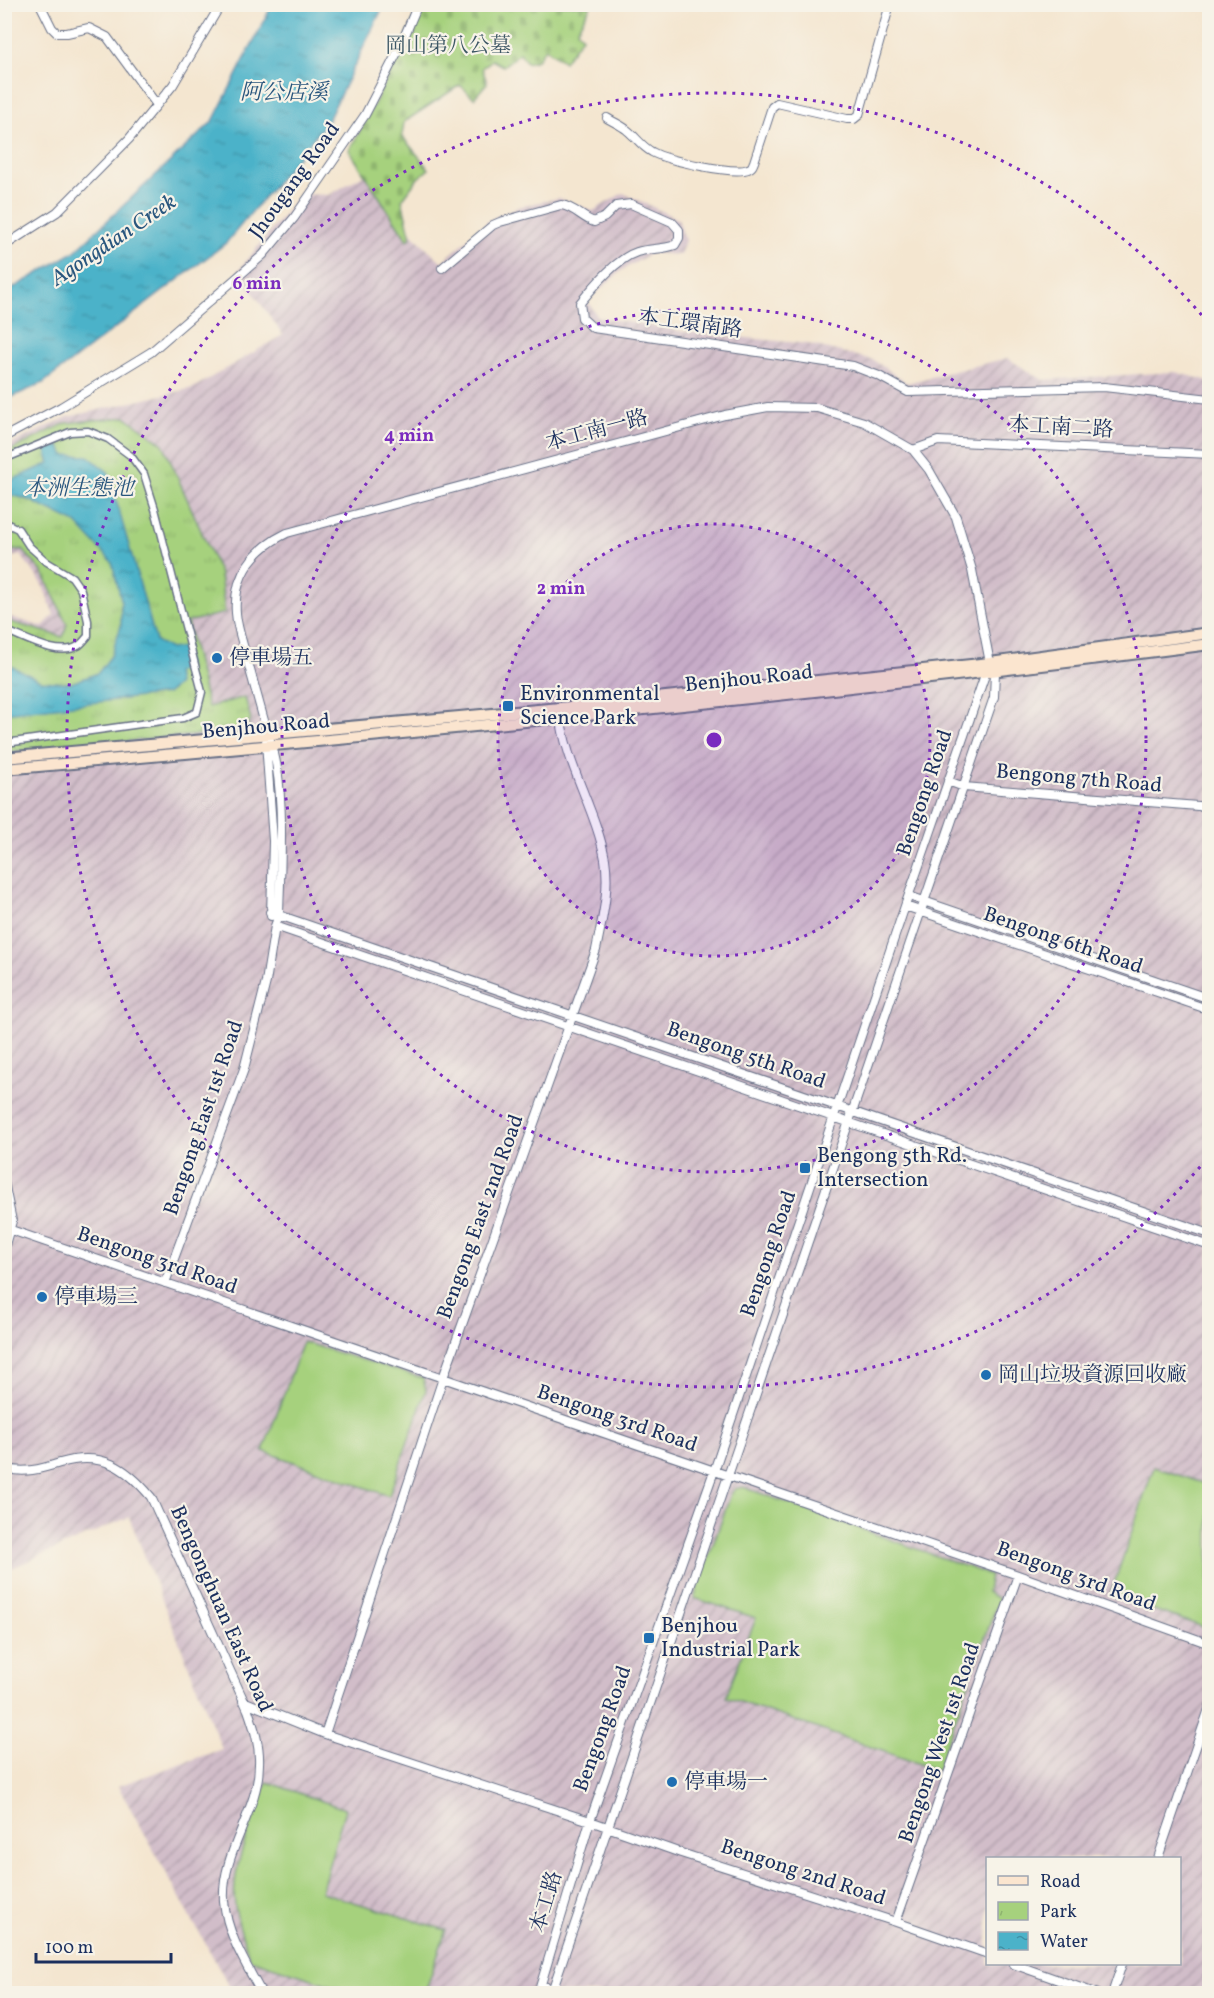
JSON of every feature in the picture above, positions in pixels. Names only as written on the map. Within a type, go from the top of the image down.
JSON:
[{"type":"main road","name":"Benjhou Road","points":[[990,669],[1209,633]]},
{"type":"main road","name":"Benjhou Road","points":[[4,769],[560,714],[1209,644]]},
{"type":"main road","name":"Benjhou Road","points":[[4,758],[269,743]]},
{"type":"street","points":[[40,4],[57,33],[89,28],[107,37],[157,105]]},
{"type":"street","points":[[4,246],[57,212],[129,139],[173,85],[221,4]]},
{"type":"street","name":"Jhougang Road","points":[[4,437],[61,407],[151,352],[263,255],[294,218],[365,115],[400,47],[418,4]]},
{"type":"street","points":[[607,118],[659,156],[737,171],[747,170],[752,167],[772,107],[777,103],[847,119],[854,119],[859,115],[890,4]]},
{"type":"street","name":"本工環南路","points":[[442,268],[493,225],[500,222],[561,205],[567,206],[587,220],[594,222],[605,217],[616,206],[631,204],[672,222],[679,230],[679,238],[675,245],[665,249],[638,252],[626,257],[596,283],[580,303],[582,318],[593,328],[853,366],[908,392],[1104,387],[1209,399]]},
{"type":"street","name":"本工南一路","points":[[269,743],[236,615],[236,593],[241,575],[251,560],[269,542],[287,533],[725,415],[768,406],[817,408],[836,413],[864,422],[913,450],[929,470],[956,517],[972,570],[990,669]]},
{"type":"street","points":[[4,459],[70,432],[88,431],[108,439],[131,456],[144,474],[155,509],[202,692],[197,712],[183,718],[13,742]]},
{"type":"street","name":"本工南二路","points":[[913,450],[938,441],[1209,454]]},
{"type":"street","points":[[4,522],[18,529],[29,546],[72,577],[81,590],[88,621],[88,636],[78,646],[67,649],[49,648],[4,630]]},
{"type":"street","name":"Bengong Road","points":[[590,1821],[714,1471],[904,906],[990,669]]},
{"type":"street","name":"Bengong Road","points":[[606,1828],[640,1737],[851,1111],[994,697],[990,669]]},
{"type":"street","name":"Bengong East 2nd Road","points":[[325,1734],[442,1378],[596,950],[607,892],[604,858],[564,737],[560,714]]},
{"type":"street","name":"Bengong East 1st Road","points":[[165,1283],[244,1069],[266,982],[275,926],[269,743]]},
{"type":"street","name":"Bengong 7th Road","points":[[948,781],[964,787],[1209,807]]},
{"type":"street","name":"Bengong 6th Road","points":[[909,896],[1209,999]]},
{"type":"street","name":"Bengong 6th Road","points":[[904,906],[1209,1010]]},
{"type":"street","name":"Bengong 5th Road","points":[[274,913],[1209,1234]]},
{"type":"street","name":"Bengong 5th Road","points":[[275,926],[1209,1246]]},
{"type":"street","points":[[4,1182],[12,1221],[4,1248]]},
{"type":"street","points":[[4,1223],[11,1230]]},
{"type":"street","name":"Bengong 3rd Road","points":[[11,1230],[1018,1575],[1209,1644]]},
{"type":"street","name":"Bengonghuan East Road","points":[[4,1468],[15,1471],[39,1470],[62,1462],[85,1459],[102,1460],[122,1468],[139,1482],[151,1497],[253,1724],[259,1747],[257,1785],[230,1860],[224,1899],[232,1934],[262,1994]]},
{"type":"street","name":"Bengong West 1st Road","points":[[896,1922],[1018,1575]]},
{"type":"street","points":[[243,1701],[325,1734],[590,1821]]},
{"type":"street","points":[[1158,1857],[1209,1706]]},
{"type":"street","name":"Bengong 2nd Road","points":[[590,1821],[986,1954]]},
{"type":"street","name":"本工路","points":[[539,1989],[590,1821]]},
{"type":"street","name":"本工路","points":[[551,1991],[606,1828]]},
{"type":"street","points":[[1016,1965],[1098,1994]]},
{"type":"street","points":[[1112,1994],[1122,1965]]},
{"type":"street","points":[[539,1989],[566,1994]]},
{"type":"shaded area","name":"Benjhou Industrial Park","points":[[367,173],[403,226],[442,262],[491,219],[518,207],[559,198],[593,211],[623,193],[678,219],[685,240],[680,255],[652,253],[622,270],[587,301],[598,317],[685,332],[808,344],[873,360],[907,383],[1007,358],[1043,380],[1175,372],[1209,381],[1209,1993],[233,1993],[118,1786],[222,1749],[129,1517],[5,1571],[5,615],[42,627],[54,615],[42,583],[21,555],[5,558],[5,447],[68,417],[193,388],[283,335],[238,271],[301,194],[329,195]]},
{"type":"green space","name":"岡山第八公墓","points":[[420,5],[591,5],[577,30],[582,37],[564,62],[545,48],[537,60],[527,63],[520,53],[503,66],[492,60],[482,68],[487,83],[474,98],[460,85],[404,122],[402,136],[429,169],[418,178],[402,200],[411,238],[407,240],[349,150],[387,78]]},
{"type":"green space","points":[[126,417],[163,444],[220,574],[225,613],[187,622],[208,707],[245,697],[251,720],[243,731],[5,752],[4,620],[63,637],[67,624],[43,573],[22,549],[5,552],[5,453],[66,423]]},
{"type":"green space","points":[[303,1342],[423,1378],[426,1390],[389,1496],[263,1451]]},
{"type":"green space","points":[[1154,1467],[1209,1485],[1209,1629],[1110,1595]]},
{"type":"green space","points":[[743,1487],[990,1575],[987,1592],[999,1599],[937,1770],[726,1697],[756,1618],[694,1598],[731,1494],[735,1489]]},
{"type":"green space","points":[[267,1782],[345,1809],[321,1892],[446,1930],[425,1993],[355,1993],[250,1959],[238,1920],[234,1891],[244,1843]]},
{"type":"water","name":"阿公店溪","points":[[272,5],[384,5],[327,122],[226,243],[43,383],[5,400],[5,293],[74,252],[213,121]]},
{"type":"water","name":"本洲生態池","points":[[59,446],[65,455],[88,456],[108,472],[156,641],[170,649],[183,647],[188,666],[176,673],[178,684],[167,694],[5,713],[5,663],[41,681],[71,683],[98,673],[111,656],[121,626],[121,599],[112,562],[76,523],[29,500],[5,493],[5,483],[50,463],[45,448]]},
{"type":"place","name":"停車場五","points":[[217,658]]},
{"type":"place","name":"Environmental Science Park","points":[[508,706]]},
{"type":"place","name":"Bengong 5th Rd. Intersection","points":[[805,1168]]},
{"type":"place","name":"停車場三","points":[[42,1297]]},
{"type":"place","name":"岡山垃圾資源回收廠","points":[[986,1375]]},
{"type":"place","name":"Benjhou Industrial Park","points":[[649,1638]]},
{"type":"place","name":"停車場一","points":[[672,1782]]},
{"type":"water label","name":"Agongdian Creek","points":[[114,241]]}]
